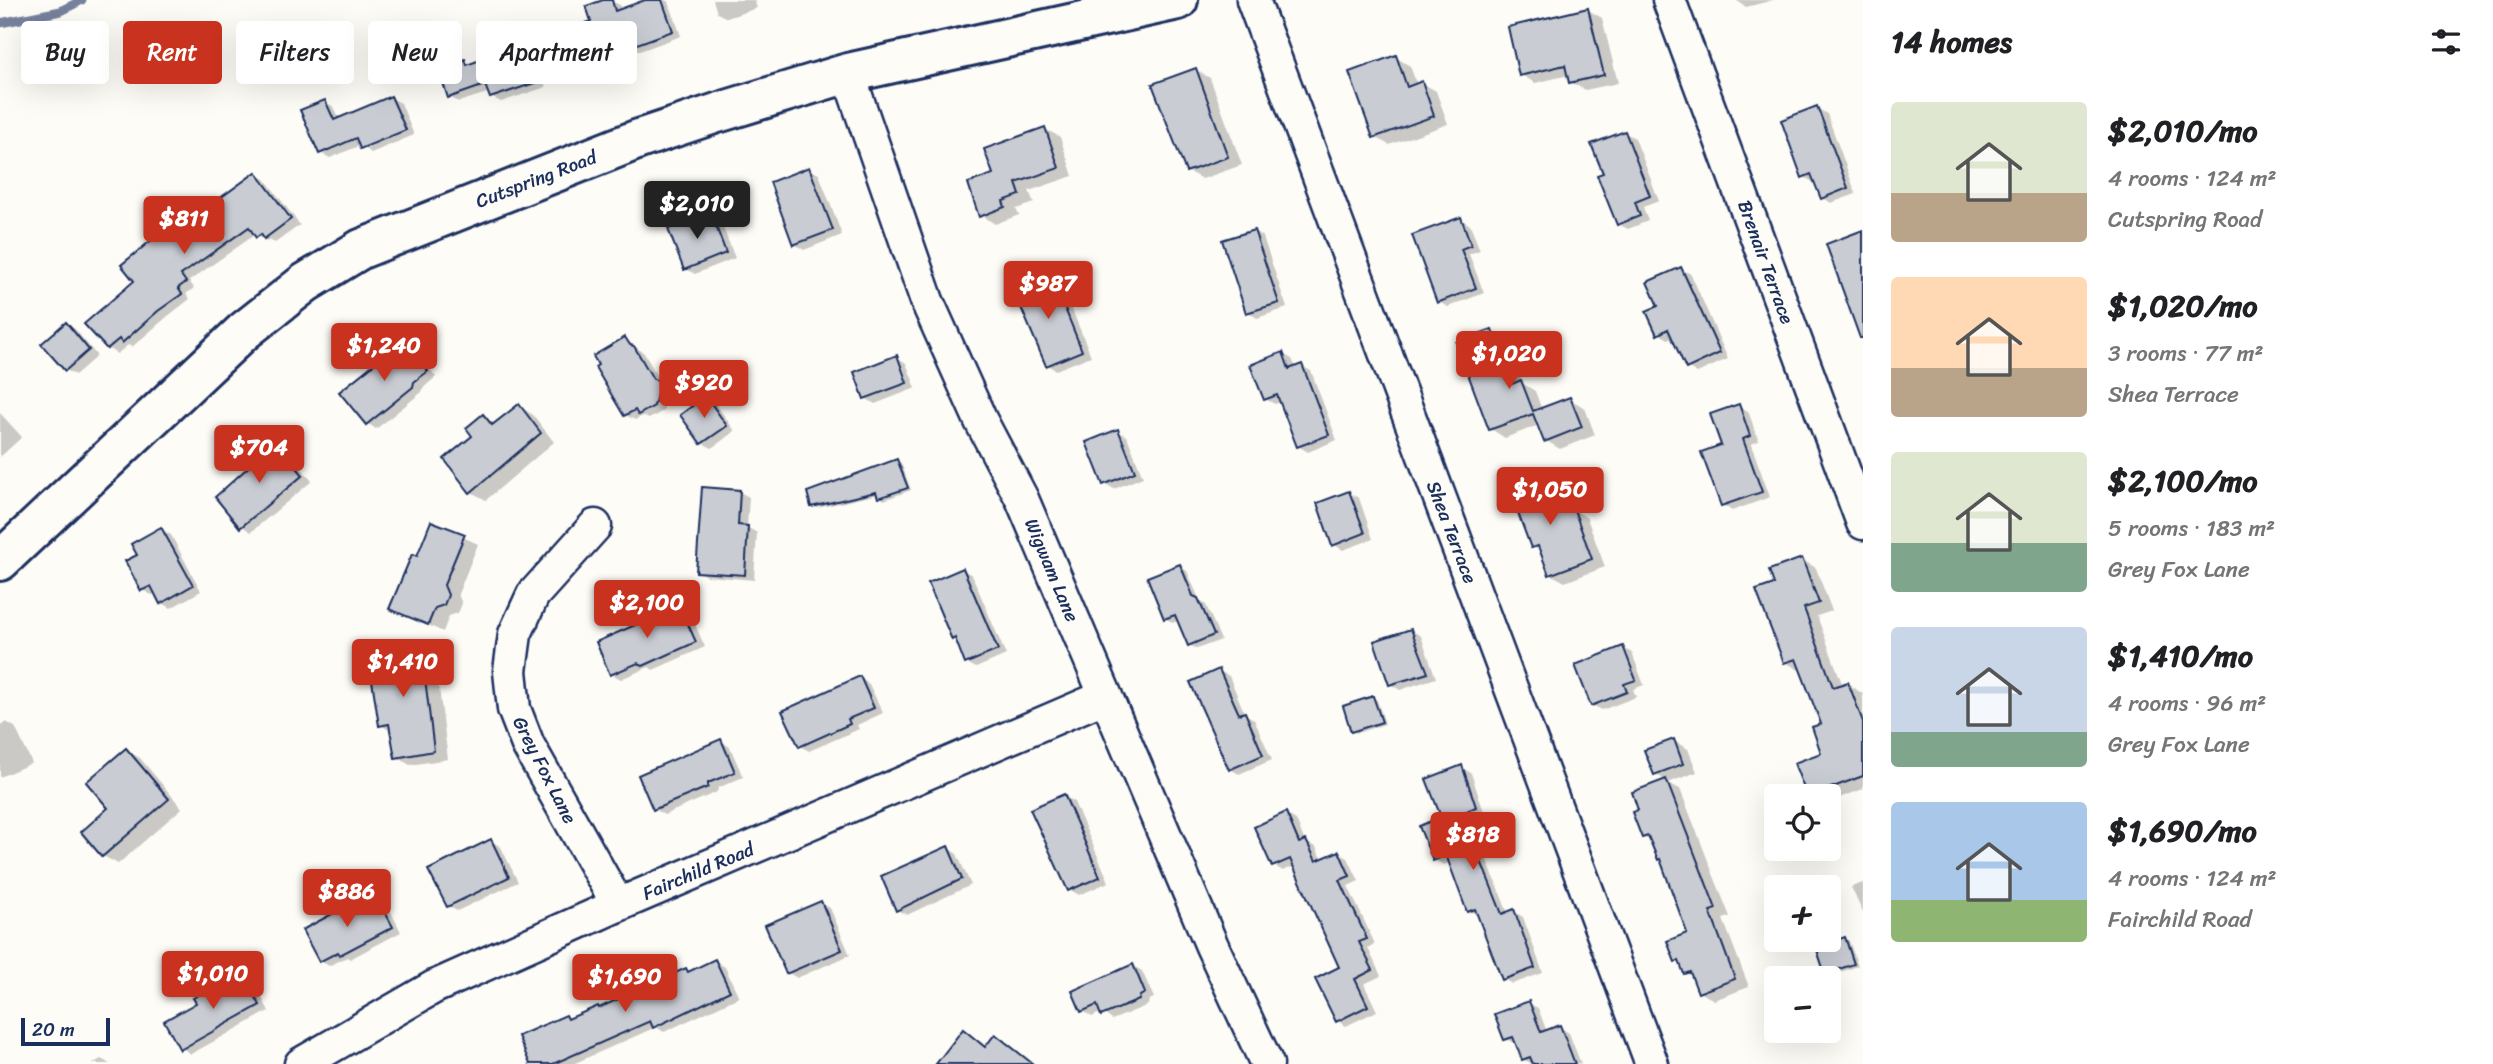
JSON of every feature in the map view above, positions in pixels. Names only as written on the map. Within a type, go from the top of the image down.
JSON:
[{"type":"street","name":"Cutspring Road","points":[[0,561],[244,331],[305,283],[361,250],[415,226],[639,139],[848,73],[1178,0]]},
{"type":"street","name":"Shea Terrace","points":[[1253,0],[1652,1064]]},
{"type":"street","name":"Brenair Terrace","points":[[1669,0],[1863,523]]},
{"type":"street","name":"Wigwam Lane","points":[[848,73],[927,301],[981,421],[1022,499],[1104,697],[1212,946],[1267,1064]]},
{"type":"street","name":"Grey Fox Lane","points":[[595,526],[533,595],[515,634],[510,671],[514,709],[528,745],[618,905]]},
{"type":"street","name":"Fairchild Road","points":[[301,1064],[434,987],[618,905],[1104,697]]},
{"type":"building","points":[[612,0],[615,11],[645,0],[662,0],[673,31],[637,44],[637,21],[591,21],[586,6]]},
{"type":"building","points":[[1588,8],[1604,75],[1569,83],[1565,65],[1519,76],[1508,27]]},
{"type":"building","points":[[1396,55],[1407,87],[1422,81],[1434,116],[1373,138],[1349,72]]},
{"type":"building","points":[[465,59],[467,65],[476,62],[476,84],[532,84],[490,98],[485,85],[448,98],[443,84],[462,84],[462,60]]},
{"type":"building","points":[[1196,68],[1228,157],[1186,172],[1152,84]]},
{"type":"building","points":[[391,96],[406,130],[360,149],[356,138],[319,154],[300,110],[325,100],[334,120]]},
{"type":"building","points":[[1817,106],[1848,188],[1821,199],[1811,174],[1802,178],[1781,120]]},
{"type":"building","points":[[1045,127],[1059,168],[1016,183],[1020,195],[1003,201],[1005,207],[979,217],[968,183],[993,174],[984,149]]},
{"type":"building","points":[[1625,131],[1650,196],[1635,202],[1640,216],[1617,225],[1597,175],[1603,173],[1591,144]]},
{"type":"building","points":[[809,167],[833,230],[793,245],[770,182]]},
{"type":"building","points":[[256,172],[291,219],[264,239],[261,234],[256,238],[249,227],[181,275],[186,282],[178,288],[182,294],[122,343],[119,339],[107,349],[84,324],[134,281],[121,265],[181,216],[183,218],[191,213],[194,217]]},
{"type":"building","points":[[711,213],[726,253],[684,270],[668,229]]},
{"type":"building","points":[[1461,217],[1471,245],[1461,249],[1476,288],[1437,303],[1412,235]]},
{"type":"building","points":[[1254,230],[1279,303],[1246,313],[1222,240]]},
{"type":"building","points":[[1863,230],[1863,338],[1860,338],[1826,244]]},
{"type":"building","points":[[1681,267],[1720,353],[1686,369],[1668,329],[1657,335],[1646,311],[1658,306],[1647,282]]},
{"type":"building","points":[[1052,276],[1082,351],[1046,366],[1014,291]]},
{"type":"building","points":[[66,322],[89,350],[65,371],[41,344]]},
{"type":"building","points":[[1492,329],[1512,384],[1521,380],[1533,411],[1570,397],[1582,427],[1544,442],[1533,414],[1489,430],[1456,342]]},
{"type":"building","points":[[625,337],[630,345],[634,346],[653,379],[661,381],[654,406],[638,415],[635,410],[624,416],[595,367],[598,365],[593,356]]},
{"type":"building","points":[[404,340],[428,371],[414,382],[413,387],[366,425],[339,392]]},
{"type":"building","points":[[1283,352],[1289,369],[1302,364],[1329,435],[1297,447],[1277,395],[1264,400],[1250,365]]},
{"type":"building","points":[[897,355],[907,383],[864,399],[854,372]]},
{"type":"building","points":[[706,396],[727,426],[701,444],[680,415]]},
{"type":"building","points":[[519,404],[541,433],[470,493],[444,459],[472,436],[466,428],[483,414],[492,425]]},
{"type":"building","points":[[1739,404],[1750,436],[1743,439],[1762,492],[1721,506],[1701,452],[1721,445],[1710,414]]},
{"type":"building","points":[[1118,429],[1135,472],[1103,485],[1086,442]]},
{"type":"building","points":[[276,442],[303,475],[240,528],[215,497]]},
{"type":"building","points":[[897,459],[908,488],[878,498],[876,492],[811,507],[807,492]]},
{"type":"building","points":[[1545,476],[1559,513],[1573,507],[1592,559],[1549,575],[1538,546],[1531,548],[1509,489]]},
{"type":"building","points":[[702,487],[740,490],[738,525],[748,526],[745,575],[696,572]]},
{"type":"building","points":[[1349,491],[1365,533],[1332,546],[1317,503]]},
{"type":"building","points":[[431,521],[465,534],[444,585],[448,595],[444,605],[435,608],[428,625],[389,609],[412,554],[417,556]]},
{"type":"building","points":[[161,527],[193,585],[160,604],[151,586],[141,591],[125,561],[137,555],[131,544]]},
{"type":"building","points":[[1802,558],[1819,603],[1804,608],[1833,687],[1848,682],[1863,722],[1863,776],[1841,784],[1802,784],[1794,763],[1821,753],[1812,727],[1821,724],[1796,659],[1784,663],[1756,590],[1774,584],[1769,570]]},
{"type":"building","points":[[1180,564],[1214,635],[1188,646],[1175,615],[1164,619],[1147,577]]},
{"type":"building","points":[[963,568],[998,650],[965,664],[928,583]]},
{"type":"building","points":[[678,602],[696,642],[643,666],[638,663],[610,675],[596,642],[642,622],[643,618]]},
{"type":"building","points":[[1411,629],[1428,673],[1389,685],[1374,641]]},
{"type":"building","points":[[421,646],[434,751],[395,758],[389,724],[379,726],[368,654]]},
{"type":"building","points":[[1623,646],[1636,680],[1624,684],[1627,692],[1591,706],[1575,665]]},
{"type":"building","points":[[1219,669],[1239,714],[1245,712],[1263,755],[1229,770],[1190,682]]},
{"type":"building","points":[[860,676],[874,708],[848,719],[850,724],[799,747],[782,711]]},
{"type":"building","points":[[1373,696],[1382,722],[1351,732],[1343,706]]},
{"type":"building","points":[[721,739],[735,772],[708,783],[708,787],[653,810],[638,775]]},
{"type":"building","points":[[1674,739],[1683,764],[1654,775],[1644,750]]},
{"type":"building","points":[[126,748],[169,799],[102,857],[81,832],[108,808],[86,782]]},
{"type":"building","points":[[1462,765],[1476,807],[1462,813],[1502,914],[1514,909],[1535,968],[1502,980],[1475,909],[1467,912],[1446,855],[1433,861],[1419,826],[1441,817],[1426,779]]},
{"type":"building","points":[[1666,779],[1716,909],[1710,911],[1735,979],[1698,993],[1690,972],[1684,974],[1679,961],[1675,962],[1667,941],[1687,933],[1660,859],[1658,860],[1648,836],[1642,838],[1632,812],[1638,810],[1632,792]]},
{"type":"building","points":[[1064,794],[1100,877],[1068,891],[1030,809]]},
{"type":"building","points":[[1286,812],[1299,843],[1306,840],[1316,861],[1339,851],[1350,876],[1340,880],[1367,939],[1359,942],[1373,970],[1355,979],[1368,1006],[1336,1022],[1315,979],[1339,967],[1290,859],[1272,867],[1254,827]]},
{"type":"building","points":[[491,839],[509,877],[447,907],[428,870]]},
{"type":"building","points":[[948,846],[962,879],[896,911],[881,876]]},
{"type":"building","points":[[377,897],[393,927],[340,955],[338,952],[319,962],[302,930],[347,906],[350,911]]},
{"type":"building","points":[[821,901],[842,950],[786,974],[765,925]]},
{"type":"building","points":[[1845,937],[1854,964],[1841,968],[1841,966],[1822,966],[1818,952],[1841,952],[1841,938]]},
{"type":"building","points":[[715,959],[730,991],[653,1028],[650,1021],[553,1064],[530,1064],[518,1036],[566,1015],[568,1019],[598,1006],[599,1008],[686,968],[688,972]]},
{"type":"building","points":[[1133,964],[1145,993],[1139,1000],[1101,1016],[1097,1005],[1081,1012],[1072,991]]},
{"type":"building","points":[[241,971],[260,1005],[180,1050],[164,1021],[196,1003],[193,998]]},
{"type":"building","points":[[1529,1001],[1541,1032],[1560,1025],[1575,1064],[1533,1064],[1530,1057],[1522,1060],[1513,1037],[1504,1040],[1494,1014]]},
{"type":"building","points":[[963,1029],[985,1047],[995,1034],[1033,1064],[936,1064]]},
{"type":"waterway","points":[[0,23],[61,11],[82,0]]}]
